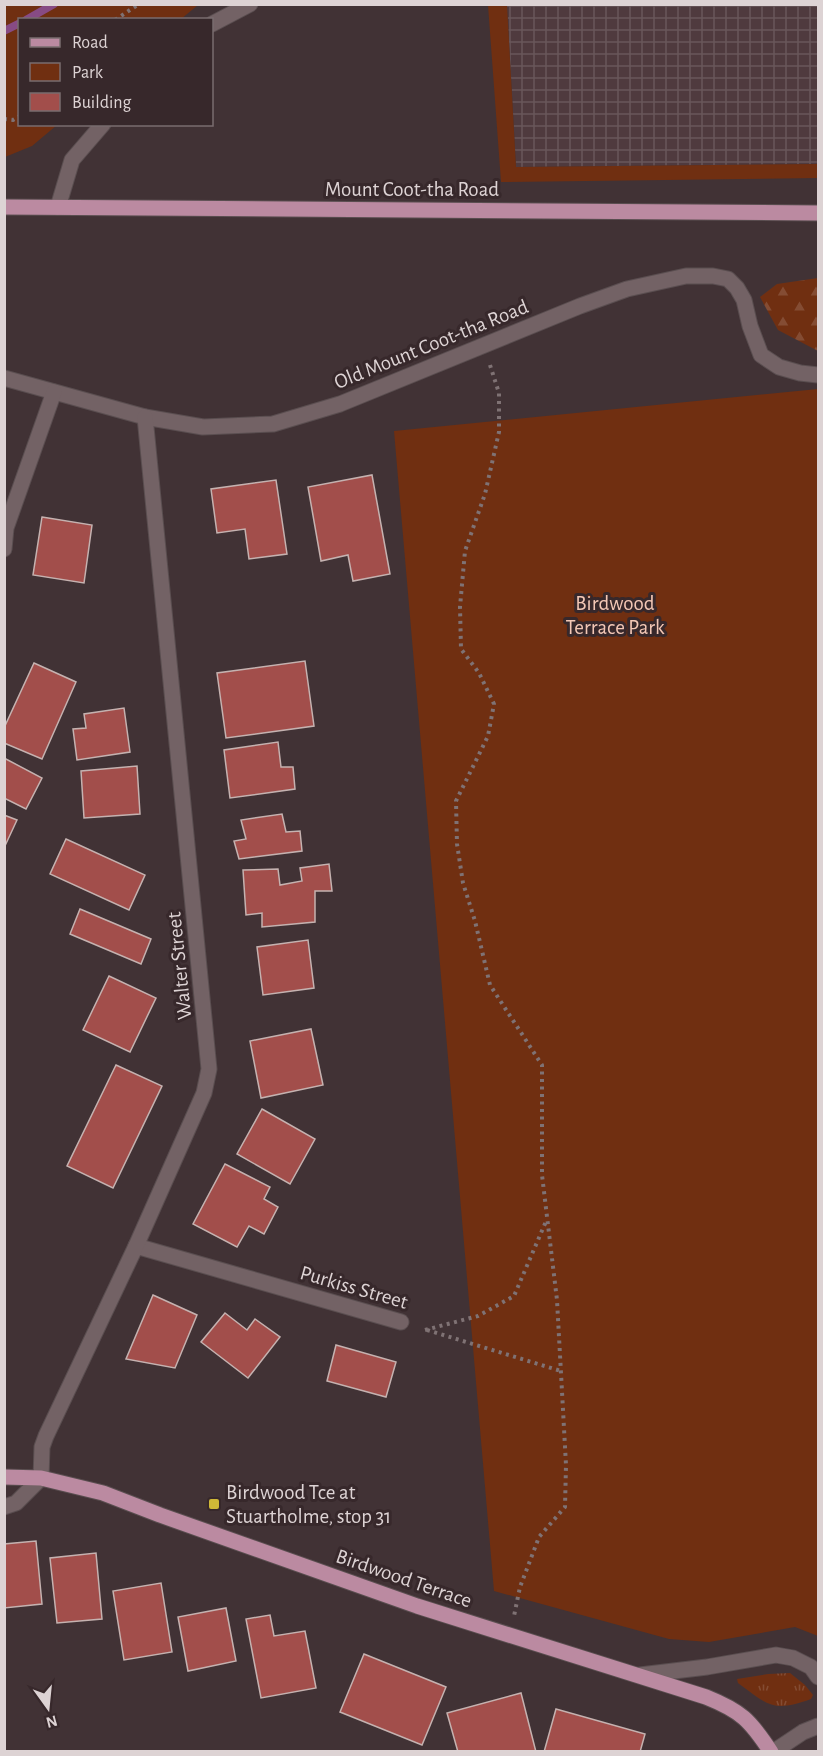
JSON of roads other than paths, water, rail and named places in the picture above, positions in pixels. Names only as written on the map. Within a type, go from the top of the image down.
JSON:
[{"type":"main road","name":"Mount Coot-tha Road","points":[[4,207],[819,213]]},
{"type":"main road","name":"Birdwood Terrace","points":[[4,1477],[41,1478],[104,1493],[383,1594],[510,1636],[640,1675],[729,1706],[745,1717],[772,1752]]},
{"type":"street","points":[[213,23],[250,4]]},
{"type":"street","points":[[58,207],[72,160],[101,126]]},
{"type":"street","name":"Old Mount Coot-tha Road","points":[[4,378],[145,417],[203,427],[273,424],[340,404],[627,289],[686,276],[713,276],[728,279],[744,300],[750,326],[761,355],[779,367],[819,375]]},
{"type":"street","points":[[4,549],[6,528],[54,392]]},
{"type":"street","name":"Walter Street","points":[[41,1478],[42,1447],[46,1436],[136,1246],[204,1093],[209,1069],[145,417]]},
{"type":"street","name":"Purkiss Street","points":[[136,1246],[401,1322]]},
{"type":"street","points":[[4,1507],[16,1503],[41,1478]]},
{"type":"street","points":[[640,1675],[707,1667],[776,1654],[793,1658],[811,1667],[819,1677]]},
{"type":"street","name":"Birdwood Terrace","points":[[772,1752],[803,1732],[819,1726]]},
{"type":"waterway","points":[[30,18],[54,4]]},
{"type":"waterway","points":[[4,31],[18,24]]},
{"type":"place","name":"Birdwood Tce at Stuartholme, stop 31","points":[[214,1504]]},
{"type":"park label","name":"Birdwood Terrace Park","points":[[615,615]]}]
